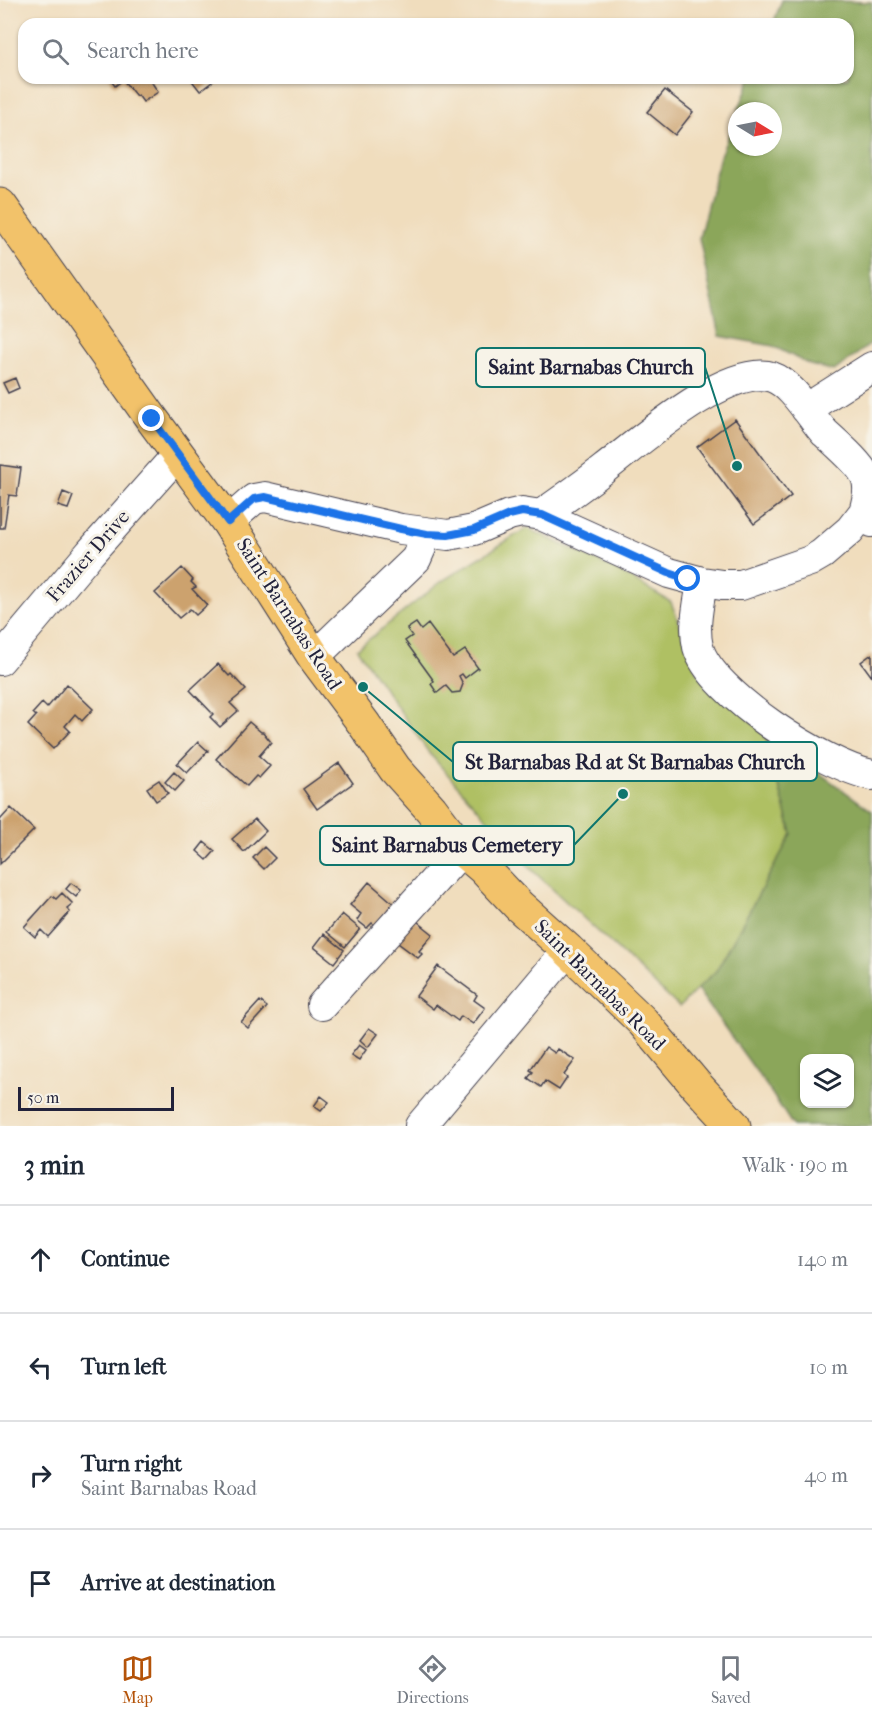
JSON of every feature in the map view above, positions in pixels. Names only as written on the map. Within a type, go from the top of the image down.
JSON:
[{"type":"main road","name":"Saint Barnabas Road","points":[[2,210],[228,522],[314,657],[395,769],[431,809],[462,850],[643,1022],[734,1126]]},
{"type":"street","points":[[806,409],[872,367]]},
{"type":"street","points":[[228,522],[254,499],[265,497],[427,534],[448,535],[474,530],[522,512],[542,515],[669,573],[702,582],[741,585],[810,561],[868,517],[867,478],[851,458],[815,423],[788,387],[773,377],[754,377],[734,381],[676,413],[542,515]]},
{"type":"street","name":"Frazier Drive","points":[[0,660],[178,454]]},
{"type":"street","points":[[314,657],[416,558],[427,534]]},
{"type":"street","points":[[702,582],[696,625],[698,646],[713,672],[736,698],[776,728],[816,752],[848,767],[872,774]]},
{"type":"street","points":[[322,1005],[462,850]]},
{"type":"street","points":[[420,1126],[568,950]]},
{"type":"green space","points":[[782,0],[872,2],[872,343],[834,371],[810,365],[773,346],[720,336],[699,238],[720,156],[728,136],[728,156],[782,156],[782,102],[742,102],[749,84],[854,84],[854,18],[775,18]]},
{"type":"green space","points":[[527,528],[615,569],[671,602],[697,672],[765,734],[792,834],[716,971],[679,1007],[531,869],[429,753],[357,649],[442,581]]},
{"type":"green space","points":[[765,734],[872,811],[872,1126],[793,1126],[697,989],[716,971],[792,834]]},
{"type":"building","points":[[126,84],[153,84],[158,92],[143,102],[138,95],[136,96]]},
{"type":"building","points":[[195,84],[209,84],[200,91]]},
{"type":"building","points":[[665,90],[693,112],[675,135],[647,112]]},
{"type":"building","points":[[15,378],[19,388],[8,393],[3,383]]},
{"type":"building","points":[[735,419],[791,496],[754,524],[697,447]]},
{"type":"building","points":[[0,465],[21,468],[17,496],[9,495],[4,528],[0,528]]},
{"type":"building","points":[[63,492],[73,496],[68,509],[58,506]]},
{"type":"building","points":[[182,568],[193,580],[191,582],[196,587],[192,589],[207,605],[196,615],[190,609],[179,618],[155,593]]},
{"type":"building","points":[[416,623],[421,630],[428,624],[453,658],[465,650],[478,668],[465,678],[462,674],[459,676],[463,684],[460,692],[452,693],[446,686],[437,693],[431,684],[434,681],[405,641],[412,636],[407,629]]},
{"type":"building","points":[[872,654],[872,677],[861,662]]},
{"type":"building","points":[[218,664],[246,690],[230,703],[238,711],[220,727],[210,717],[213,714],[190,690]]},
{"type":"building","points":[[67,684],[93,709],[82,721],[75,714],[65,726],[70,731],[53,749],[28,725],[36,716],[33,713],[42,703],[47,708]]},
{"type":"building","points":[[249,722],[263,732],[271,742],[259,756],[270,766],[259,778],[256,776],[247,786],[216,759]]},
{"type":"building","points":[[198,742],[208,751],[187,773],[177,764]]},
{"type":"building","points":[[339,763],[353,783],[317,809],[303,789]]},
{"type":"building","points":[[174,772],[184,781],[175,791],[165,782]]},
{"type":"building","points":[[159,780],[168,793],[156,801],[147,788]]},
{"type":"building","points":[[11,808],[34,830],[0,864],[0,820]]},
{"type":"building","points":[[255,819],[266,831],[244,852],[232,839]]},
{"type":"building","points":[[204,842],[215,851],[207,860],[197,851]]},
{"type":"building","points":[[264,847],[275,858],[264,869],[253,858]]},
{"type":"building","points":[[369,882],[393,903],[379,920],[377,927],[372,923],[367,928],[357,920],[361,914],[350,905]]},
{"type":"building","points":[[71,883],[81,890],[76,897],[66,889]]},
{"type":"building","points":[[62,893],[73,904],[67,909],[70,912],[48,937],[41,930],[35,937],[24,927],[52,896],[56,899]]},
{"type":"building","points":[[342,914],[360,929],[345,947],[327,932]]},
{"type":"building","points":[[408,914],[433,934],[419,951],[422,954],[418,958],[390,937]]},
{"type":"building","points":[[324,934],[344,950],[334,963],[314,947]]},
{"type":"building","points":[[438,966],[477,995],[474,1000],[485,1008],[473,1024],[461,1016],[458,1021],[436,1005],[433,1009],[416,996]]},
{"type":"building","points":[[260,1001],[267,1007],[248,1028],[241,1022]]},
{"type":"building","points":[[369,1028],[378,1034],[368,1047],[360,1040]]},
{"type":"building","points":[[359,1045],[366,1050],[359,1060],[351,1055]]},
{"type":"building","points":[[546,1047],[555,1053],[558,1049],[575,1060],[564,1075],[567,1078],[559,1090],[545,1081],[541,1087],[528,1078],[533,1072],[530,1070]]},
{"type":"building","points":[[321,1096],[329,1102],[321,1111],[314,1106]]},
{"type":"place","name":"Saint Barnabas Church","points":[[737,466]]},
{"type":"place","name":"St Barnabas Rd at St Barnabas Church","points":[[363,687]]},
{"type":"place","name":"Saint Barnabus Cemetery","points":[[623,794]]},
{"type":"route","points":[[152,419],[228,522],[254,499],[265,497],[427,534],[448,535],[474,530],[522,512],[542,515],[669,573],[688,579]]}]
